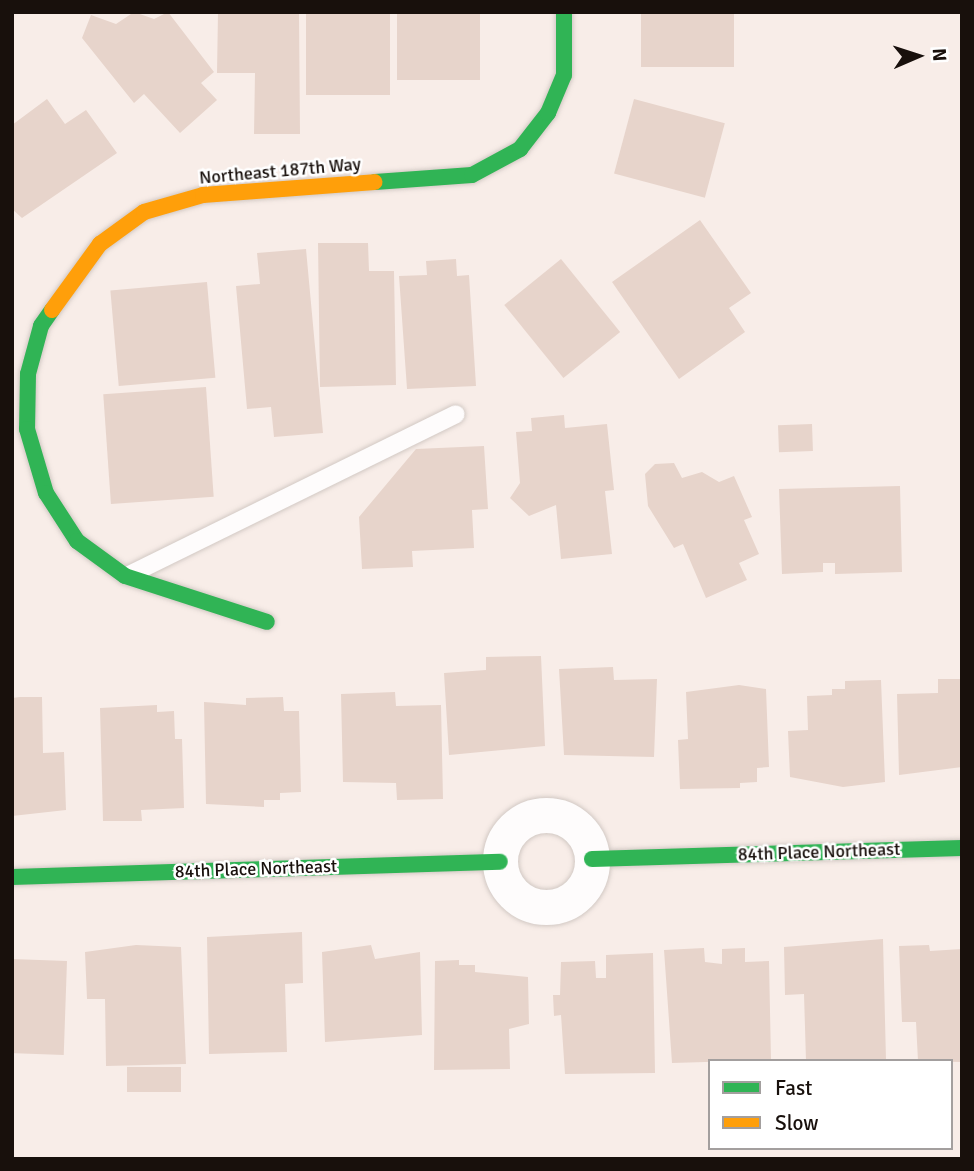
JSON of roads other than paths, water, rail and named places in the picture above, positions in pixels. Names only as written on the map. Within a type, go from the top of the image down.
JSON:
[{"type":"street","name":"Northeast 187th Way","points":[[267,622],[125,576],[77,541],[46,493],[27,429],[28,374],[41,326],[65,287],[100,244],[145,212],[203,195],[472,175],[520,149],[548,113],[564,75],[564,12]]},
{"type":"street","points":[[537,815],[560,817],[581,830],[592,859],[582,889],[555,906],[524,902],[511,892],[500,862],[509,832],[537,815]]},
{"type":"street","name":"84th Place Northeast","points":[[592,859],[962,848]]},
{"type":"street","name":"84th Place Northeast","points":[[12,877],[500,862]]},
{"type":"lane","points":[[125,576],[456,414]]}]
